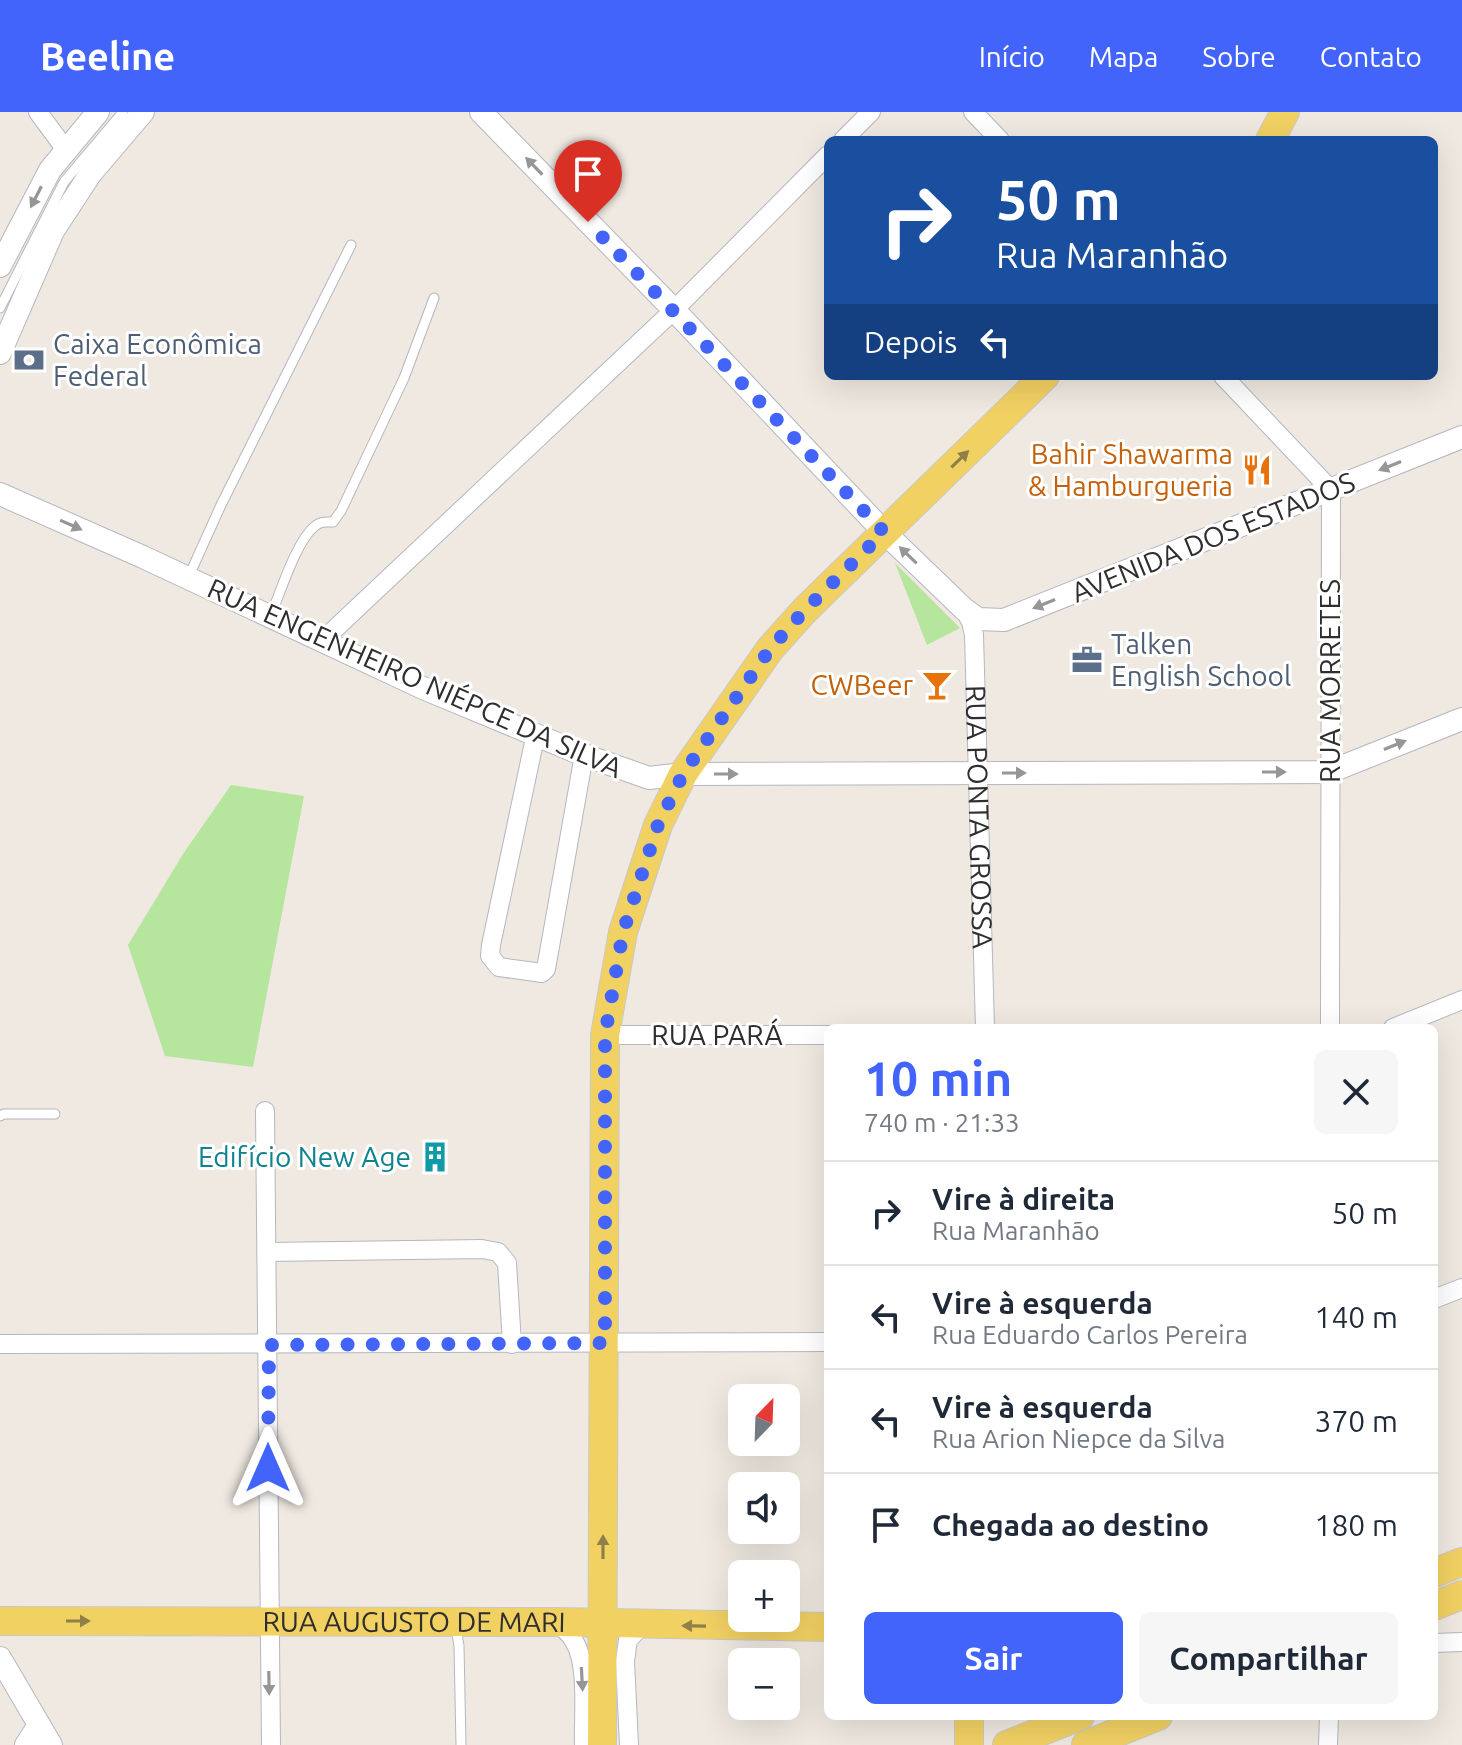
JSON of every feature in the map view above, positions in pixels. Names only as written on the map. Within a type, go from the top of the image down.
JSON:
[{"type":"main road","points":[[1272,136],[1285,112]]},
{"type":"main road","points":[[602,1745],[605,1035],[623,932],[658,825],[683,774],[770,649],[805,610],[1041,380]]},
{"type":"main road","points":[[1438,1571],[1462,1562]]},
{"type":"main road","points":[[1438,1604],[1462,1595]]},
{"type":"main road","name":"RUA AUGUSTO DE MARI","points":[[0,1621],[556,1622],[824,1627]]},
{"type":"main road","points":[[969,1720],[969,1745]]},
{"type":"main road","points":[[1007,1745],[1070,1720]]},
{"type":"main road","points":[[1086,1745],[1148,1720]]},
{"type":"street","points":[[38,112],[66,150]]},
{"type":"street","points":[[0,266],[50,170],[98,112]]},
{"type":"street","points":[[0,353],[53,231],[91,173],[143,112]]},
{"type":"street","points":[[481,112],[884,532],[964,609]]},
{"type":"street","points":[[847,136],[871,112]]},
{"type":"street","points":[[973,112],[996,136]]},
{"type":"street","points":[[322,641],[674,310],[824,159]]},
{"type":"street","points":[[1227,380],[1331,490]]},
{"type":"street","name":"AVENIDA DOS ESTADOS","points":[[964,609],[987,621],[1004,620],[1462,437]]},
{"type":"street","name":"RUA MORRETES","points":[[1330,1024],[1331,490]]},
{"type":"street","name":"RUA ENGENHEIRO NIÉPCE DA SILVA","points":[[0,494],[423,688],[584,755],[649,778],[683,774],[1329,772]]},
{"type":"street","name":"RUA PONTA GROSSA","points":[[964,609],[973,628],[985,1024]]},
{"type":"street","points":[[1329,772],[1462,719]]},
{"type":"street","points":[[536,733],[491,945],[490,956],[499,967],[542,973],[546,969],[584,755]]},
{"type":"street","points":[[1403,1024],[1462,1000]]},
{"type":"street","name":"RUA PARÁ","points":[[605,1035],[824,1035]]},
{"type":"street","points":[[265,1111],[271,1745]]},
{"type":"street","points":[[267,1252],[482,1249],[498,1252],[507,1263],[512,1344]]},
{"type":"street","points":[[1438,1297],[1462,1288]]},
{"type":"street","points":[[0,1344],[824,1342]]},
{"type":"street","points":[[556,1622],[577,1645],[582,1670],[584,1745]]},
{"type":"street","points":[[629,1745],[625,1661],[628,1640],[642,1625]]},
{"type":"street","points":[[0,1658],[51,1745]]},
{"type":"street","points":[[1328,1745],[1329,1720]]},
{"type":"street","points":[[26,1745],[39,1725]]},
{"type":"lane","points":[[0,308],[64,182],[123,112]]},
{"type":"lane","points":[[188,578],[221,505],[351,245]]},
{"type":"lane","points":[[270,617],[312,528],[321,522],[333,522],[341,511],[404,378],[434,298]]},
{"type":"lane","points":[[0,1116],[55,1114]]},
{"type":"lane","points":[[455,1624],[459,1646],[461,1745]]},
{"type":"green space","points":[[895,563],[960,628],[927,645]]},
{"type":"green space","points":[[231,785],[304,796],[253,1067],[165,1056],[128,945],[183,854]]},
{"type":"place","name":"Caixa Econômica Federal","points":[[29,360]]},
{"type":"place","name":"Bahir Shawarma & Hamburgueria","points":[[1257,470]]},
{"type":"place","name":"Talken English School","points":[[1087,660]]},
{"type":"place","name":"CWBeer","points":[[937,685]]},
{"type":"place","name":"Edifício New Age","points":[[435,1157]]},
{"type":"route","points":[[268,1468],[269,1345],[605,1343],[605,1035],[623,932],[658,825],[683,774],[770,649],[884,532],[588,222]]}]
